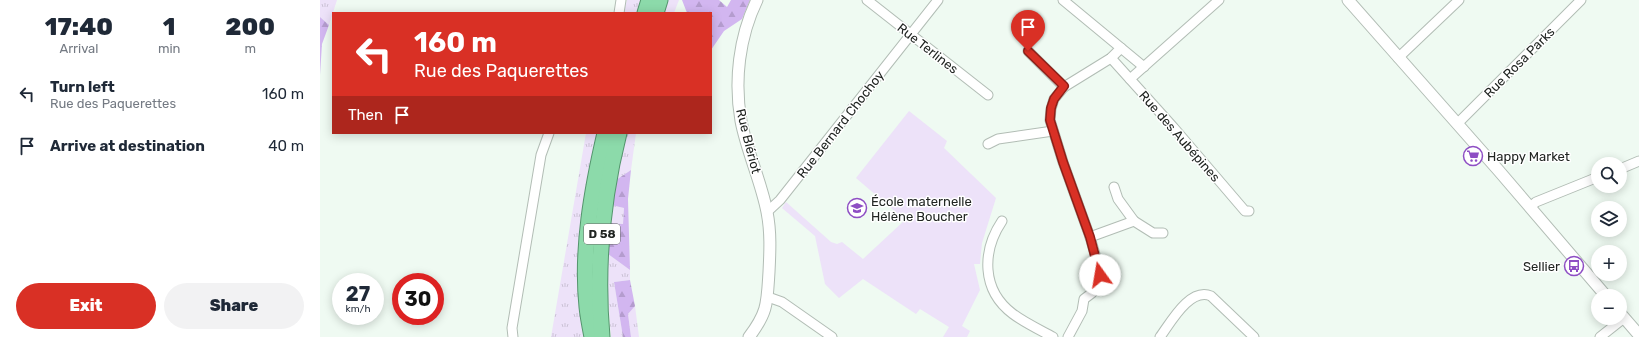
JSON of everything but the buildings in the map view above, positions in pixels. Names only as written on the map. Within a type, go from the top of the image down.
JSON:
[{"type":"highway","points":[[645,12],[649,0]]},
{"type":"highway","points":[[656,12],[660,0]]},
{"type":"highway","name":"D 58","points":[[592,337],[587,308],[587,248],[590,205],[605,134]]},
{"type":"highway","name":"D 58","points":[[602,337],[599,302],[600,253],[610,174],[619,134]]},
{"type":"street","points":[[619,12],[621,0]]},
{"type":"street","name":"Rue Blériot","points":[[749,337],[765,313],[768,297],[770,240],[767,212],[744,131],[739,100],[741,52],[747,24],[758,0]]},
{"type":"street","name":"Rue Terlines","points":[[867,0],[988,95]]},
{"type":"street","name":"Rue Bernard Chochoy","points":[[767,212],[780,200],[938,0]]},
{"type":"street","points":[[1130,80],[1219,0]]},
{"type":"street","points":[[1348,0],[1600,289]]},
{"type":"street","points":[[1398,58],[1459,0]]},
{"type":"street","name":"Rue Rosa Parks","points":[[1457,124],[1581,0]]},
{"type":"street","points":[[1065,1],[1144,67]]},
{"type":"street","points":[[1068,337],[1082,311],[1084,299],[1092,293],[1100,275],[1090,237],[1053,131],[1050,120],[1051,108],[1054,99],[1064,86],[1111,58],[1121,48]]},
{"type":"street","points":[[1028,51],[1064,86]]},
{"type":"street","name":"Rue des Aubépines","points":[[1111,58],[1174,128],[1245,211],[1249,211]]},
{"type":"street","points":[[988,144],[998,139],[1053,131]]},
{"type":"street","points":[[513,337],[512,328],[541,155],[549,134]]},
{"type":"street","points":[[1627,166],[1639,161]]},
{"type":"street","points":[[1530,207],[1536,202],[1591,180]]},
{"type":"street","points":[[1114,187],[1118,200],[1134,221],[1153,233],[1162,233]]},
{"type":"street","points":[[1002,220],[989,244],[988,270],[991,286],[1000,302],[1013,314],[1053,337]]},
{"type":"street","points":[[1090,237],[1134,221]]},
{"type":"street","points":[[1160,337],[1189,299],[1196,295],[1205,294],[1211,296],[1254,337]]},
{"type":"street","points":[[768,297],[782,302],[832,337]]},
{"type":"street","points":[[1627,321],[1639,335]]},
{"type":"street","points":[[1600,337],[1612,325]]},
{"type":"green space","points":[[320,0],[337,0],[329,25],[320,17]]},
{"type":"green space","points":[[627,0],[641,0],[637,12],[623,12]]},
{"type":"green space","points":[[668,0],[679,0],[674,12],[664,12]]},
{"type":"green space","points":[[682,0],[719,0],[727,7],[731,0],[750,0],[742,19],[724,31],[712,49],[712,12],[687,12]]},
{"type":"green space","points":[[320,17],[329,25],[322,44],[320,75]]},
{"type":"green space","points":[[909,111],[947,141],[944,148],[996,198],[982,243],[980,264],[974,264],[980,290],[962,326],[970,331],[967,337],[943,337],[949,327],[920,309],[916,314],[863,279],[839,298],[825,284],[815,236],[782,208],[786,202],[831,242],[837,244],[842,242],[863,259],[905,220],[856,178]]},
{"type":"green space","points":[[586,134],[600,134],[582,302],[583,337],[551,337]]},
{"type":"green space","points":[[626,134],[636,134],[631,170],[616,180]]},
{"type":"green space","points":[[631,170],[628,199],[630,270],[608,254],[610,223],[623,224],[624,208],[611,205],[616,180]]},
{"type":"green space","points":[[611,205],[624,208],[623,224],[610,223]]},
{"type":"green space","points":[[608,254],[630,270],[630,280],[614,282],[623,337],[611,337],[607,282]]},
{"type":"green space","points":[[630,280],[635,306],[628,314],[631,337],[623,337],[614,282]]},
{"type":"green space","points":[[635,306],[639,337],[631,337],[628,314]]},
{"type":"place","name":"Happy Market","points":[[1473,156]]},
{"type":"place","name":"École maternelle Hélène Boucher","points":[[857,208]]},
{"type":"place","name":"Sellier","points":[[1574,266]]},
{"type":"route","points":[[1028,51],[1064,86],[1054,99],[1051,108],[1050,120],[1063,162],[1090,237],[1100,270],[1100,275]]}]
